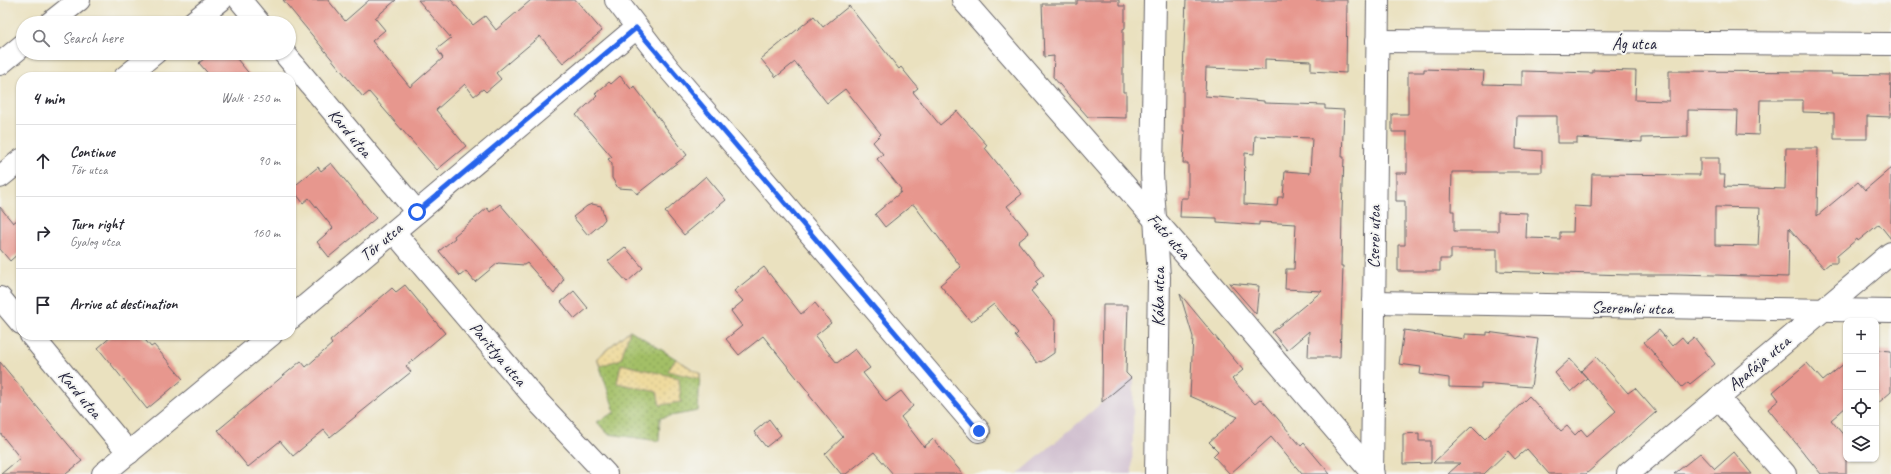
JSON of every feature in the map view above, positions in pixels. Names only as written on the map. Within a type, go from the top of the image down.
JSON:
[{"type":"street","points":[[59,16],[79,0]]},
{"type":"street","points":[[201,16],[221,0]]},
{"type":"street","points":[[240,0],[253,16]]},
{"type":"street","points":[[616,0],[636,28],[979,431]]},
{"type":"street","name":"Futó utca","points":[[963,0],[1197,268],[1372,474]]},
{"type":"street","name":"Káka utca","points":[[1155,0],[1152,174],[1159,277],[1156,474]]},
{"type":"street","name":"Cserei utca","points":[[1372,474],[1378,0]]},
{"type":"street","name":"Tőr utca","points":[[296,314],[636,28]]},
{"type":"street","name":"Ág utca","points":[[1377,42],[1891,44]]},
{"type":"street","points":[[0,64],[16,51]]},
{"type":"street","points":[[131,72],[146,60]]},
{"type":"street","name":"Kard utca","points":[[290,60],[417,212]]},
{"type":"street","points":[[0,177],[16,164]]},
{"type":"street","name":"Parittya utca","points":[[394,232],[540,404],[606,474]]},
{"type":"street","name":"Apafája utca","points":[[1628,474],[1891,253]]},
{"type":"street","points":[[0,298],[16,317]]},
{"type":"street","name":"Szeremlei utca","points":[[1374,302],[1822,311],[1891,311]]},
{"type":"street","name":"Kard utca","points":[[35,340],[129,453]]},
{"type":"street","points":[[103,474],[264,340]]},
{"type":"street","points":[[1718,398],[1785,474]]},
{"type":"shaded area","points":[[1134,376],[1132,474],[1018,474],[1131,378]]},
{"type":"green space","points":[[630,330],[700,374],[698,411],[660,418],[659,441],[608,434],[597,422],[615,412],[597,358]]},
{"type":"sand","points":[[630,330],[621,359],[600,366],[597,358]]},
{"type":"sand","points":[[676,359],[700,374],[700,379],[668,371]]},
{"type":"sand","points":[[621,364],[679,378],[681,402],[660,405],[657,392],[617,383]]},
{"type":"building","points":[[283,0],[328,0],[345,21],[369,0],[396,0],[375,18],[385,30],[372,41],[410,87],[443,58],[437,49],[451,38],[418,0],[451,0],[473,25],[485,16],[496,30],[531,0],[576,0],[602,31],[563,63],[540,36],[496,73],[501,79],[486,92],[483,89],[474,96],[465,84],[436,110],[466,146],[437,170],[369,92],[363,97]]},
{"type":"building","points":[[1077,0],[1119,0],[1119,6],[1125,6],[1125,28],[1123,29],[1123,92],[1126,92],[1126,118],[1088,117],[1053,77],[1054,56],[1044,57],[1042,4],[1077,4]]},
{"type":"building","points":[[1186,0],[1347,0],[1346,73],[1311,71],[1311,61],[1265,59],[1265,70],[1206,68],[1205,96],[1264,101],[1264,103],[1325,105],[1325,109],[1344,110],[1341,266],[1343,266],[1340,357],[1308,357],[1309,331],[1287,350],[1272,332],[1322,291],[1285,289],[1286,269],[1294,269],[1296,224],[1259,222],[1259,225],[1217,222],[1217,218],[1180,217],[1181,198],[1188,198],[1188,163],[1183,163],[1185,131],[1183,131],[1183,72]],"holes":[[[1255,136],[1312,138],[1310,173],[1285,171],[1283,197],[1278,197],[1277,206],[1244,204],[1245,153],[1254,154]]]},
{"type":"building","points":[[849,6],[899,69],[901,67],[918,88],[913,92],[940,125],[957,111],[987,145],[985,148],[1022,194],[1007,206],[1029,233],[1018,242],[1044,275],[1035,282],[1038,285],[1031,291],[1055,320],[1054,353],[1041,362],[1040,361],[1037,363],[1015,336],[1018,333],[994,304],[971,322],[940,285],[961,267],[914,205],[912,205],[885,227],[875,214],[901,192],[901,189],[877,159],[883,154],[873,142],[881,134],[845,89],[827,103],[795,62],[776,77],[761,59],[814,16],[823,27]]},
{"type":"building","points":[[203,60],[238,60],[248,72],[207,72],[199,63]]},
{"type":"building","points":[[1424,69],[1484,71],[1483,84],[1522,85],[1522,71],[1593,73],[1593,70],[1636,71],[1635,100],[1669,101],[1669,71],[1831,72],[1831,74],[1891,75],[1890,117],[1867,116],[1867,139],[1834,139],[1834,113],[1803,112],[1803,100],[1760,100],[1759,135],[1737,134],[1738,111],[1688,110],[1688,137],[1642,138],[1642,142],[1577,138],[1577,143],[1557,143],[1557,116],[1517,116],[1516,149],[1542,151],[1542,172],[1452,172],[1451,211],[1454,211],[1454,231],[1498,231],[1498,212],[1527,213],[1526,238],[1560,239],[1560,232],[1573,232],[1574,206],[1591,207],[1592,174],[1700,175],[1700,158],[1719,158],[1719,175],[1725,175],[1724,187],[1785,189],[1786,148],[1818,148],[1817,216],[1858,182],[1865,190],[1891,168],[1891,239],[1879,224],[1858,241],[1857,239],[1837,256],[1837,263],[1830,263],[1824,268],[1789,228],[1788,277],[1677,274],[1627,275],[1497,271],[1497,249],[1451,249],[1451,259],[1440,259],[1440,271],[1398,271],[1398,245],[1405,245],[1405,201],[1396,201],[1396,173],[1407,173],[1407,132],[1392,132],[1392,114],[1408,114],[1408,72],[1424,72]],"holes":[[[1715,207],[1760,208],[1758,246],[1715,245]]]},
{"type":"building","points":[[620,76],[631,89],[634,86],[687,155],[637,194],[633,189],[618,188],[612,178],[612,164],[608,159],[612,157],[576,115],[597,96],[595,94],[609,82],[611,84]]},
{"type":"building","points":[[331,163],[376,218],[329,257],[317,242],[333,228],[309,198],[303,203],[296,193],[296,185],[318,167],[321,171]]},
{"type":"building","points":[[706,176],[726,200],[684,235],[665,212]]},
{"type":"building","points":[[500,204],[564,279],[554,294],[527,263],[524,265],[498,263],[475,282],[466,271],[460,276],[439,251],[487,208],[490,212]]},
{"type":"building","points":[[592,204],[601,206],[605,219],[588,235],[573,217]]},
{"type":"building","points":[[0,207],[13,223],[16,221],[16,256],[10,261],[0,249]]},
{"type":"building","points":[[625,247],[643,268],[627,282],[608,261]]},
{"type":"building","points":[[764,267],[801,314],[815,303],[831,323],[815,336],[837,363],[855,349],[870,368],[863,373],[886,402],[901,391],[913,406],[901,417],[924,447],[933,439],[963,474],[893,474],[874,452],[846,474],[841,474],[825,454],[843,437],[763,336],[739,355],[726,339],[742,326],[731,311],[743,301],[734,291]]},
{"type":"building","points":[[1229,283],[1259,286],[1256,314]]},
{"type":"building","points":[[405,285],[445,333],[406,366],[411,372],[330,437],[324,430],[293,456],[280,441],[248,467],[218,430],[301,361],[306,367],[332,344],[330,341],[392,288],[396,292]]},
{"type":"building","points":[[574,291],[588,308],[575,319],[561,302]]},
{"type":"building","points":[[1180,294],[1243,370],[1232,379],[1255,404],[1261,399],[1301,446],[1304,443],[1330,474],[1302,474],[1271,437],[1230,474],[1213,456],[1218,451],[1209,442],[1238,417],[1190,396],[1193,337]]},
{"type":"building","points":[[1103,305],[1128,305],[1126,373],[1131,378],[1102,402]]},
{"type":"building","points":[[1404,330],[1465,339],[1465,334],[1487,335],[1487,332],[1538,339],[1531,387],[1481,383],[1481,388],[1449,387],[1449,378],[1420,374],[1421,367],[1399,364]]},
{"type":"building","points":[[1659,330],[1672,346],[1682,337],[1687,343],[1694,337],[1715,364],[1690,384],[1688,382],[1682,387],[1644,342]]},
{"type":"building","points":[[107,340],[145,340],[151,347],[154,345],[183,379],[147,409],[98,348]]},
{"type":"building","points":[[1879,350],[1891,351],[1891,392],[1879,402]]},
{"type":"building","points":[[1596,357],[1628,393],[1635,388],[1656,412],[1586,474],[1549,474],[1527,449],[1515,459],[1508,451],[1484,474],[1448,474],[1460,463],[1433,463],[1472,426],[1485,439],[1529,396],[1561,431],[1567,426],[1575,435],[1581,429],[1587,436],[1616,411],[1581,371]]},
{"type":"building","points":[[1570,359],[1587,378],[1571,392],[1555,373]]},
{"type":"building","points":[[0,362],[82,461],[66,474],[1,474],[20,458],[0,433]]},
{"type":"building","points":[[1807,363],[1823,381],[1843,364],[1843,410],[1831,420],[1843,434],[1843,462],[1846,462],[1846,474],[1821,474],[1768,409],[1779,400],[1773,392]]},
{"type":"building","points":[[769,419],[781,435],[766,447],[754,432]]},
{"type":"building","points":[[1419,433],[1419,441],[1431,441],[1431,463],[1403,464],[1403,434]]},
{"type":"building","points":[[1734,452],[1752,474],[1674,474],[1700,453],[1715,469]]},
{"type":"route","points":[[417,212],[636,28],[669,69],[979,431]]}]
